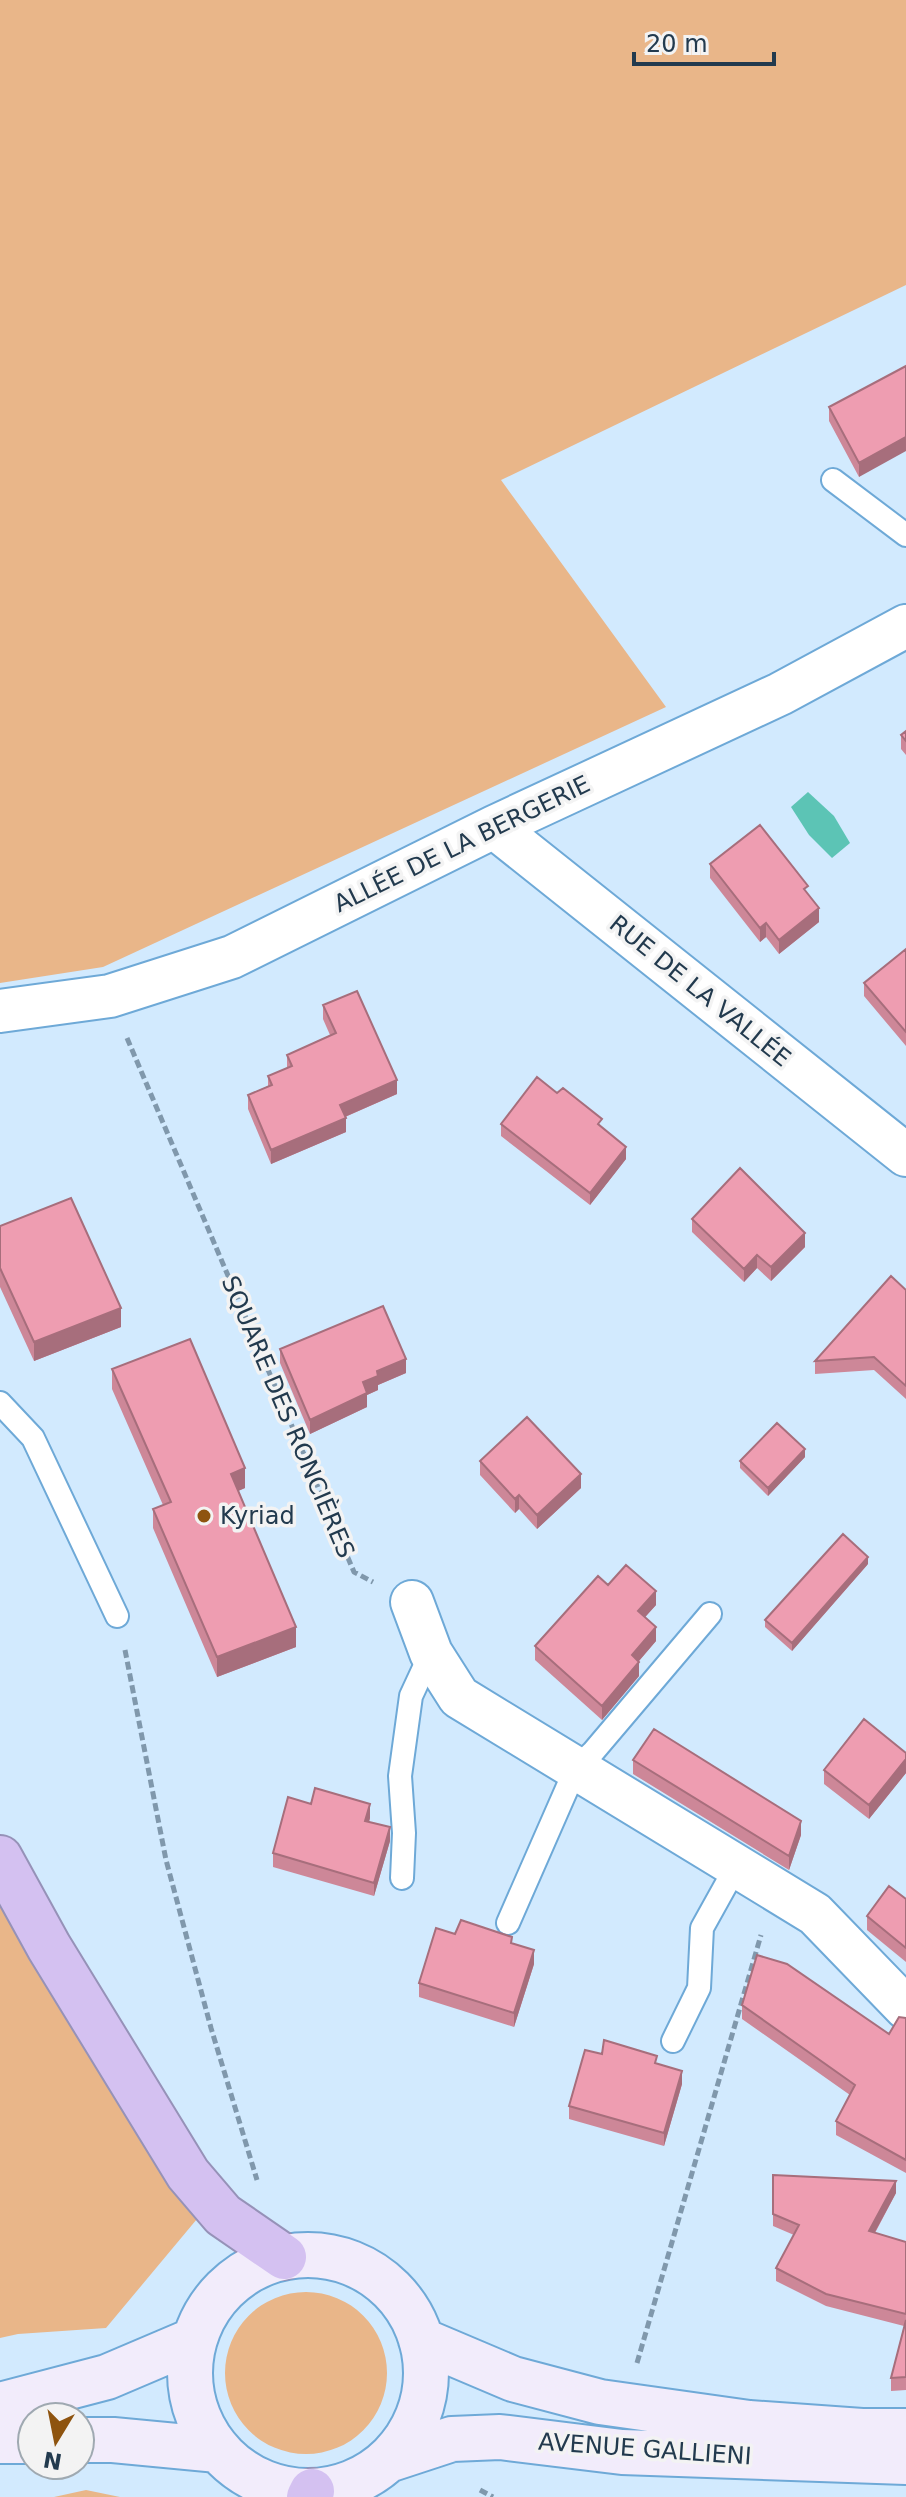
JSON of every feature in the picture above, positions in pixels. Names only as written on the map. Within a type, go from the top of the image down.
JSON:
[{"type":"highway","points":[[0,1858],[49,1947],[188,2174],[223,2215],[284,2257]]},
{"type":"main road","name":"AVENUE GALLIENI","points":[[316,2255],[362,2268],[399,2298],[421,2340],[426,2368],[420,2412],[407,2438],[388,2460],[360,2479],[311,2494],[261,2482],[231,2463],[202,2426],[192,2399],[189,2369],[194,2340],[207,2311],[227,2286],[254,2268],[284,2257],[316,2255]]},
{"type":"main road","points":[[0,2405],[107,2377],[194,2340]]},
{"type":"main road","name":"AVENUE GALLIENI","points":[[421,2340],[513,2379],[600,2402],[749,2423],[906,2431]]},
{"type":"main road","name":"AVENUE GALLIENI","points":[[388,2460],[452,2439],[500,2437],[622,2452],[906,2462]]},
{"type":"main road","points":[[96,2440],[218,2450]]},
{"type":"street","name":"ALLÉE DE LA BERGERIE","points":[[0,1011],[110,996],[232,957],[494,827],[780,694],[906,626]]},
{"type":"street","name":"RUE DE LA VALLÉE","points":[[494,827],[906,1155]]},
{"type":"street","points":[[412,1602],[431,1653],[459,1697],[815,1914],[906,2008]]},
{"type":"lane","points":[[833,480],[906,535]]},
{"type":"lane","points":[[0,1403],[33,1438],[117,1616]]},
{"type":"lane","points":[[508,1923],[576,1768],[710,1614]]},
{"type":"lane","points":[[402,1878],[404,1833],[400,1776],[411,1696],[431,1653]]},
{"type":"lane","points":[[673,2041],[699,1988],[702,1928],[737,1865]]},
{"type":"path","name":"SQUARE DES RONCIÈRES","points":[[110,996],[354,1572],[412,1602]]},
{"type":"path","points":[[117,1616],[135,1690],[166,1860],[211,2028],[260,2189]]},
{"type":"path","points":[[636,2365],[775,1888]]},
{"type":"path","points":[[480,2490],[493,2497]]},
{"type":"shaded area","points":[[0,0],[906,0],[906,285],[501,480],[666,707],[103,967],[0,983]]},
{"type":"shaded area","points":[[808,792],[834,816],[850,843],[832,858],[809,835],[791,807]]},
{"type":"shaded area","points":[[0,1894],[202,2213],[106,2328],[0,2338]]},
{"type":"shaded area","points":[[306,2292],[337,2298],[363,2316],[381,2342],[387,2373],[381,2404],[363,2430],[337,2448],[306,2454],[275,2448],[249,2430],[231,2404],[225,2373],[231,2342],[249,2316],[275,2298]]},
{"type":"shaded area","points":[[86,2490],[120,2497],[54,2497]]},
{"type":"building","points":[[906,366],[906,437],[859,463],[829,407]]},
{"type":"building","points":[[760,825],[808,886],[804,889],[819,908],[779,940],[766,923],[760,928],[710,864]]},
{"type":"building","points":[[906,949],[906,1032],[864,983]]},
{"type":"building","points":[[357,991],[397,1080],[340,1105],[346,1118],[271,1150],[248,1095],[272,1085],[268,1076],[292,1066],[287,1055],[336,1033],[323,1005]]},
{"type":"building","points":[[537,1077],[557,1093],[563,1088],[602,1119],[598,1124],[626,1147],[590,1193],[501,1124]]},
{"type":"building","points":[[740,1168],[805,1233],[771,1267],[757,1255],[744,1269],[692,1219]]},
{"type":"building","points":[[71,1198],[121,1308],[34,1342],[0,1268],[0,1226]]},
{"type":"building","points":[[891,1276],[906,1290],[906,1386],[874,1357],[815,1361]]},
{"type":"building","points":[[383,1306],[406,1359],[377,1371],[378,1376],[363,1382],[367,1393],[310,1420],[280,1349]]},
{"type":"building","name":"Kyriad","points":[[190,1339],[245,1468],[231,1474],[296,1627],[217,1657],[153,1509],[171,1502],[112,1369]]},
{"type":"building","points":[[527,1417],[581,1474],[537,1515],[519,1495],[515,1499],[480,1461]]},
{"type":"building","points":[[777,1423],[805,1449],[768,1488],[740,1461]]},
{"type":"building","points":[[843,1534],[868,1557],[792,1643],[765,1620]]},
{"type":"building","points":[[626,1565],[656,1591],[638,1611],[656,1627],[632,1655],[639,1662],[602,1706],[535,1646],[598,1576],[608,1585]]},
{"type":"building","points":[[864,1719],[906,1753],[906,1759],[869,1805],[824,1770]]},
{"type":"building","points":[[654,1729],[801,1821],[789,1856],[633,1760]]},
{"type":"building","points":[[315,1788],[370,1804],[365,1821],[390,1827],[374,1883],[273,1853],[288,1797],[311,1804]]},
{"type":"building","points":[[889,1886],[906,1899],[906,1948],[867,1916]]},
{"type":"building","points":[[461,1920],[512,1937],[511,1943],[534,1950],[514,2013],[419,1983],[436,1928],[455,1934]]},
{"type":"building","points":[[757,1955],[787,1964],[889,2034],[899,2017],[906,2018],[906,2160],[836,2121],[855,2085],[742,2005]]},
{"type":"building","points":[[604,2040],[657,2056],[655,2063],[682,2071],[664,2133],[569,2106],[585,2050],[602,2054]]},
{"type":"building","points":[[773,2175],[896,2181],[869,2231],[906,2242],[906,2314],[826,2294],[776,2268],[799,2225],[773,2214]]},
{"type":"building","points":[[906,2320],[906,2377],[891,2378]]},
{"type":"place","name":"Kyriad","points":[[204,1516]]}]
